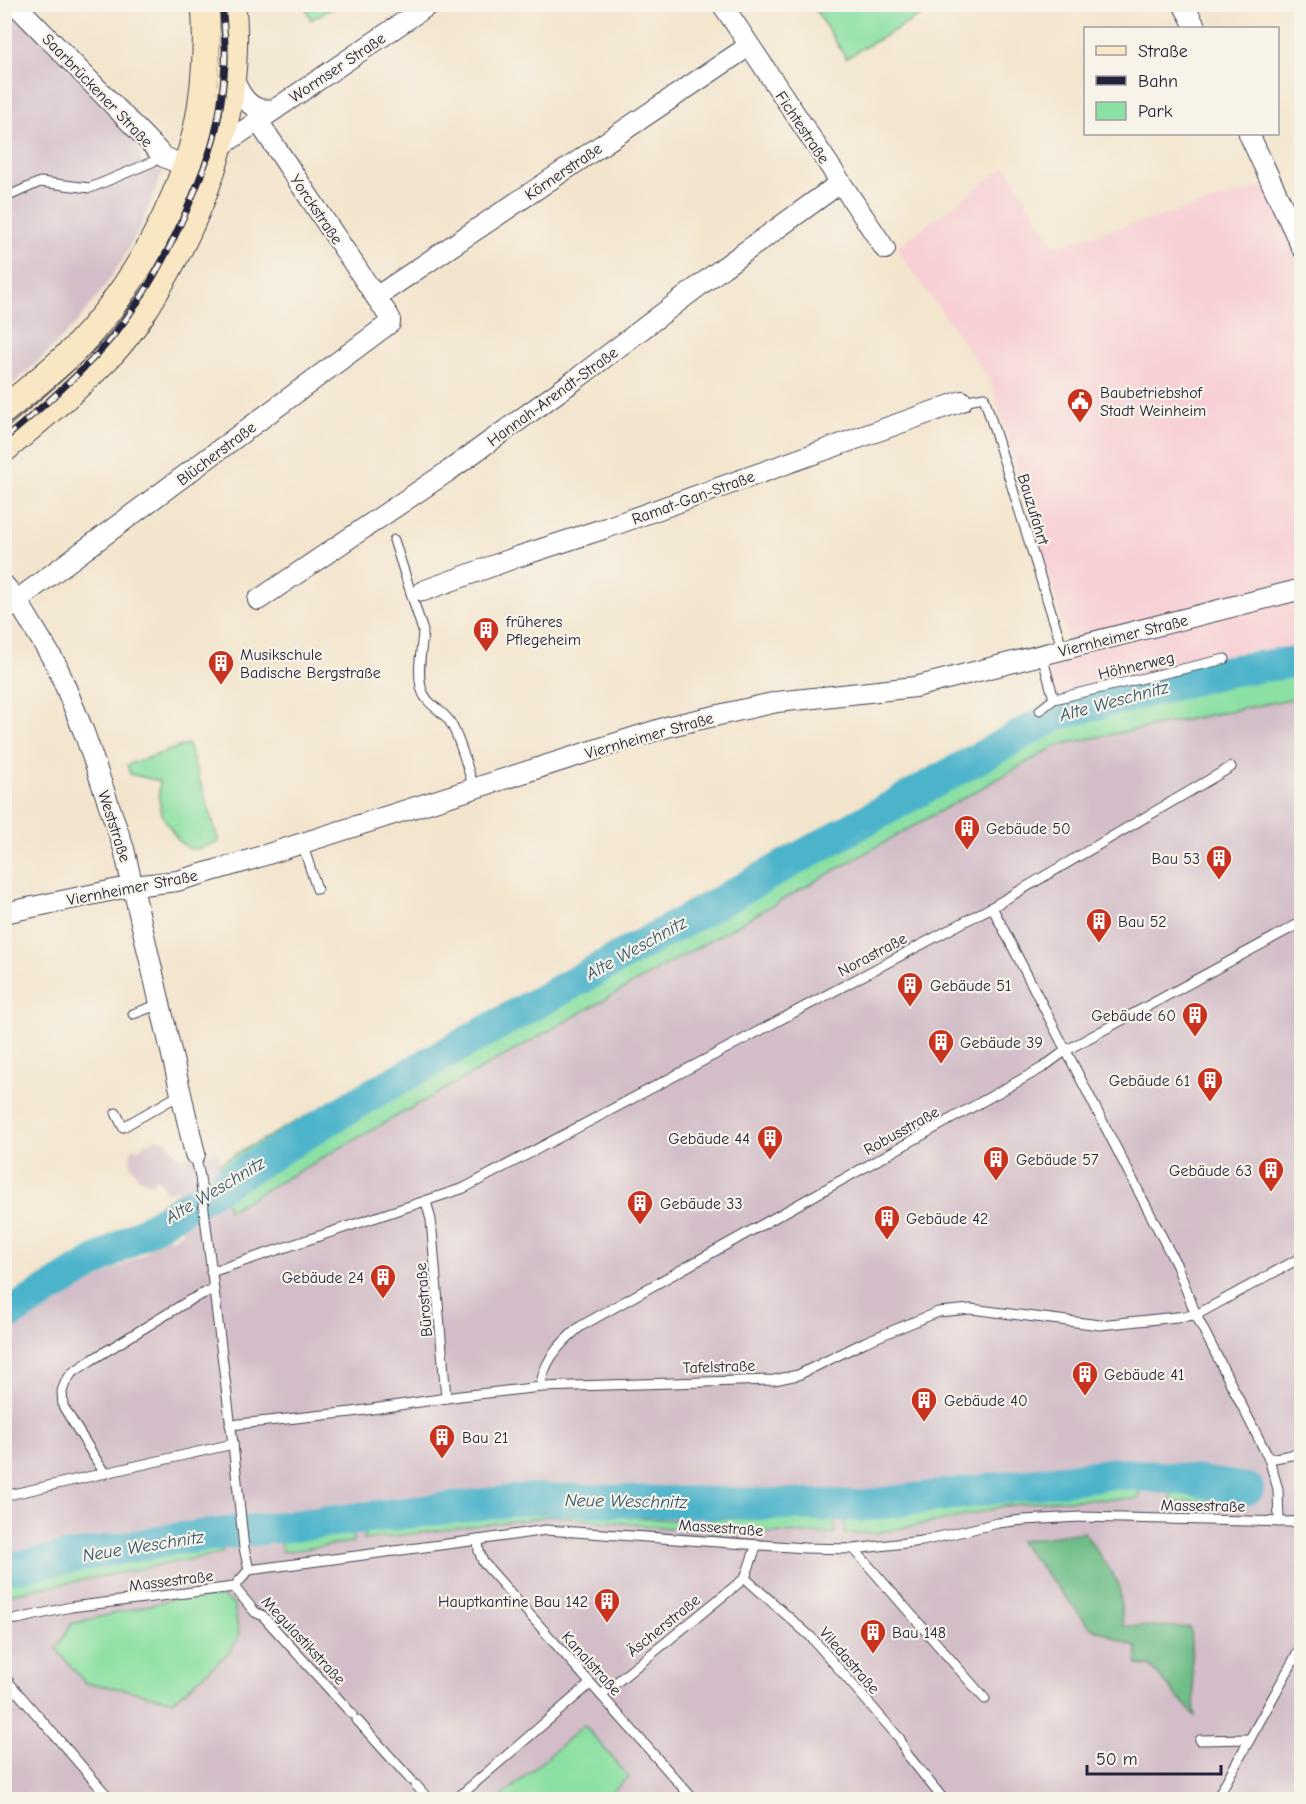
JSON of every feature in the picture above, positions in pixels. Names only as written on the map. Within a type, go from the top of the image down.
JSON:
[{"type":"main road","points":[[4,410],[73,350],[91,330],[112,303],[152,242],[170,207],[175,162],[198,127],[206,58],[205,4]]},
{"type":"main road","points":[[4,449],[94,370],[114,349],[153,297],[184,239],[208,182],[227,116],[232,75],[234,29],[232,4]]},
{"type":"street","name":"Saarbrückener Straße","points":[[15,4],[175,162]]},
{"type":"street","name":"Wormser Straße","points":[[175,162],[219,147],[430,4]]},
{"type":"street","name":"Fichtestraße","points":[[722,4],[885,249]]},
{"type":"street","points":[[1183,4],[1195,27]]},
{"type":"street","name":"Körnerstraße","points":[[376,297],[749,46]]},
{"type":"street","name":"Wormser Straße","points":[[232,75],[244,98],[266,115]]},
{"type":"street","name":"Yorckstraße","points":[[266,115],[376,297]]},
{"type":"street","points":[[1249,135],[1302,248]]},
{"type":"street","name":"Hannah-Arendt-Straße","points":[[258,600],[450,470],[840,183]]},
{"type":"street","name":"Blücherstraße","points":[[12,602],[382,330],[390,323],[390,318],[376,297]]},
{"type":"street","name":"Ramat-Gan-Straße","points":[[423,591],[962,401]]},
{"type":"street","name":"Viernheimer Straße","points":[[4,913],[133,886],[177,881],[674,725],[777,702],[915,687],[1302,589]]},
{"type":"street","name":"Weststraße","points":[[12,602],[57,666],[85,735],[124,849],[195,1154]]},
{"type":"lane","points":[[4,198],[40,182],[90,188],[175,162]]},
{"type":"lane","name":"Bauzufahrt","points":[[962,401],[984,397],[1063,650]]},
{"type":"lane","points":[[394,540],[423,631],[419,666],[421,688],[425,699],[450,721],[474,788]]},
{"type":"lane","points":[[1042,656],[1054,699]]},
{"type":"lane","name":"Höhnerweg","points":[[1040,710],[1054,699],[1225,659]]},
{"type":"lane","name":"Norastraße","points":[[211,1272],[464,1188],[992,907],[1231,766]]},
{"type":"lane","points":[[302,843],[317,889]]},
{"type":"lane","points":[[992,907],[1177,1266],[1196,1315],[1269,1459],[1278,1489],[1284,1522]]},
{"type":"lane","name":"Robusstraße","points":[[541,1387],[550,1359],[564,1339],[581,1326],[1042,1068],[1065,1051],[1302,922]]},
{"type":"lane","points":[[133,1014],[160,1004]]},
{"type":"lane","points":[[116,1113],[123,1127],[181,1094]]},
{"type":"lane","points":[[195,1154],[200,1177],[244,1548],[249,1570]]},
{"type":"lane","name":"Bürostraße","points":[[426,1201],[431,1220],[446,1398]]},
{"type":"lane","points":[[1196,1315],[1302,1257]]},
{"type":"lane","points":[[105,1474],[64,1408],[62,1391],[66,1382],[72,1373],[90,1361],[190,1300],[213,1289]]},
{"type":"lane","name":"Tafelstraße","points":[[230,1425],[541,1387],[774,1380],[798,1375],[866,1342],[938,1312],[971,1309],[1100,1325],[1196,1315]]},
{"type":"lane","points":[[4,1496],[233,1444]]},
{"type":"lane","points":[[1269,1459],[1302,1453]]},
{"type":"lane","name":"Massestraße","points":[[4,1620],[18,1620],[71,1607],[234,1587],[249,1570],[546,1530],[854,1549],[922,1541],[998,1523],[1034,1519],[1081,1517],[1302,1522]]},
{"type":"lane","name":"Kanalstraße","points":[[478,1540],[478,1551],[483,1562],[694,1800]]},
{"type":"lane","points":[[745,1578],[757,1544]]},
{"type":"lane","points":[[854,1549],[985,1699]]},
{"type":"lane","name":"Äscherstraße","points":[[601,1695],[745,1578]]},
{"type":"lane","name":"Viledastraße","points":[[745,1578],[812,1637],[900,1739],[906,1753],[944,1800]]},
{"type":"lane","name":"Megulastikstraße","points":[[234,1587],[255,1612],[263,1616],[429,1800]]},
{"type":"lane","points":[[1216,1800],[1302,1645]]},
{"type":"lane","points":[[4,1676],[111,1800]]},
{"type":"lane","points":[[455,1800],[591,1684]]},
{"type":"lane","points":[[1200,1740],[1250,1739]]},
{"type":"shaded area","points":[[8,4],[137,144],[143,171],[163,169],[141,226],[122,261],[100,293],[76,323],[45,355],[5,391],[4,5]]},
{"type":"shaded area","points":[[1006,166],[1054,246],[1267,186],[1301,257],[1301,655],[1049,712],[1040,673],[1070,646],[992,383],[896,248]]},
{"type":"shaded area","points":[[1301,697],[1301,1799],[5,1800],[5,1335],[51,1305],[147,1252],[150,1247],[167,1237],[172,1239],[182,1232],[178,1188],[166,1193],[158,1179],[154,1179],[154,1184],[138,1177],[131,1165],[130,1156],[133,1147],[138,1150],[144,1143],[154,1138],[168,1143],[179,1157],[219,1152],[228,1211],[1058,745]]},
{"type":"green space","points":[[305,5],[338,5],[311,20]]},
{"type":"green space","points":[[939,5],[846,58],[813,6]]},
{"type":"green space","points":[[1301,655],[1301,697],[1058,745],[228,1211],[220,1163],[518,1003],[659,921],[1049,712]]},
{"type":"green space","points":[[188,744],[219,842],[195,849],[187,848],[182,843],[164,818],[159,799],[159,781],[130,774],[127,765]]},
{"type":"green space","points":[[1140,1485],[1138,1499],[1058,1500],[1004,1506],[961,1517],[876,1533],[845,1534],[845,1517],[903,1513],[951,1502],[1059,1486]]},
{"type":"green space","points":[[1172,1488],[1241,1489],[1242,1501],[1171,1502]]},
{"type":"green space","points":[[551,1511],[699,1522],[698,1531],[553,1516],[364,1540],[366,1527]]},
{"type":"green space","points":[[710,1519],[834,1519],[835,1533],[710,1532]]},
{"type":"green space","points":[[353,1524],[353,1542],[282,1552],[280,1532]]},
{"type":"green space","points":[[1084,1532],[1119,1584],[1123,1626],[1190,1627],[1195,1716],[1150,1666],[1137,1665],[1137,1648],[1090,1627],[1019,1541]]},
{"type":"green space","points":[[220,1539],[223,1553],[5,1595],[5,1574]]},
{"type":"green space","points":[[182,1597],[222,1597],[234,1604],[239,1635],[230,1652],[173,1701],[85,1683],[56,1649],[71,1624]]},
{"type":"green space","points":[[584,1725],[629,1777],[603,1799],[499,1799]]},
{"type":"waterway","name":"Alte Weschnitz","points":[[4,1317],[365,1098],[1058,714],[1227,671],[1302,661]]},
{"type":"waterway","name":"Neue Weschnitz","points":[[4,1569],[175,1539],[530,1499],[860,1506],[1115,1473],[1180,1479],[1248,1489]]},
{"type":"railway","points":[[4,439],[79,373],[120,328],[151,281],[177,232],[209,154],[215,133],[225,64],[222,4]]},
{"type":"place","name":"Baubetriebshof Stadt Weinheim","points":[[1080,424]]},
{"type":"place","name":"früheres Pflegeheim","points":[[486,653]]},
{"type":"place","name":"Musikschule Badische Bergstraße","points":[[221,686]]},
{"type":"place","name":"Gebäude 50","points":[[967,851]]},
{"type":"place","name":"Bau 53","points":[[1219,881]]},
{"type":"place","name":"Bau 52","points":[[1099,944]]},
{"type":"place","name":"Gebäude 51","points":[[910,1008]]},
{"type":"place","name":"Gebäude 60","points":[[1195,1038]]},
{"type":"place","name":"Gebäude 39","points":[[941,1065]]},
{"type":"place","name":"Gebäude 61","points":[[1210,1103]]},
{"type":"place","name":"Gebäude 44","points":[[770,1161]]},
{"type":"place","name":"Gebäude 57","points":[[996,1182]]},
{"type":"place","name":"Gebäude 63","points":[[1271,1193]]},
{"type":"place","name":"Gebäude 33","points":[[640,1226]]},
{"type":"place","name":"Gebäude 42","points":[[887,1241]]},
{"type":"place","name":"Gebäude 24","points":[[383,1300]]},
{"type":"place","name":"Gebäude 41","points":[[1085,1397]]},
{"type":"place","name":"Gebäude 40","points":[[924,1423]]},
{"type":"place","name":"Bau 21","points":[[442,1460]]},
{"type":"place","name":"Hauptkantine Bau 142","points":[[607,1624]]},
{"type":"place","name":"Bau 148","points":[[873,1655]]}]
